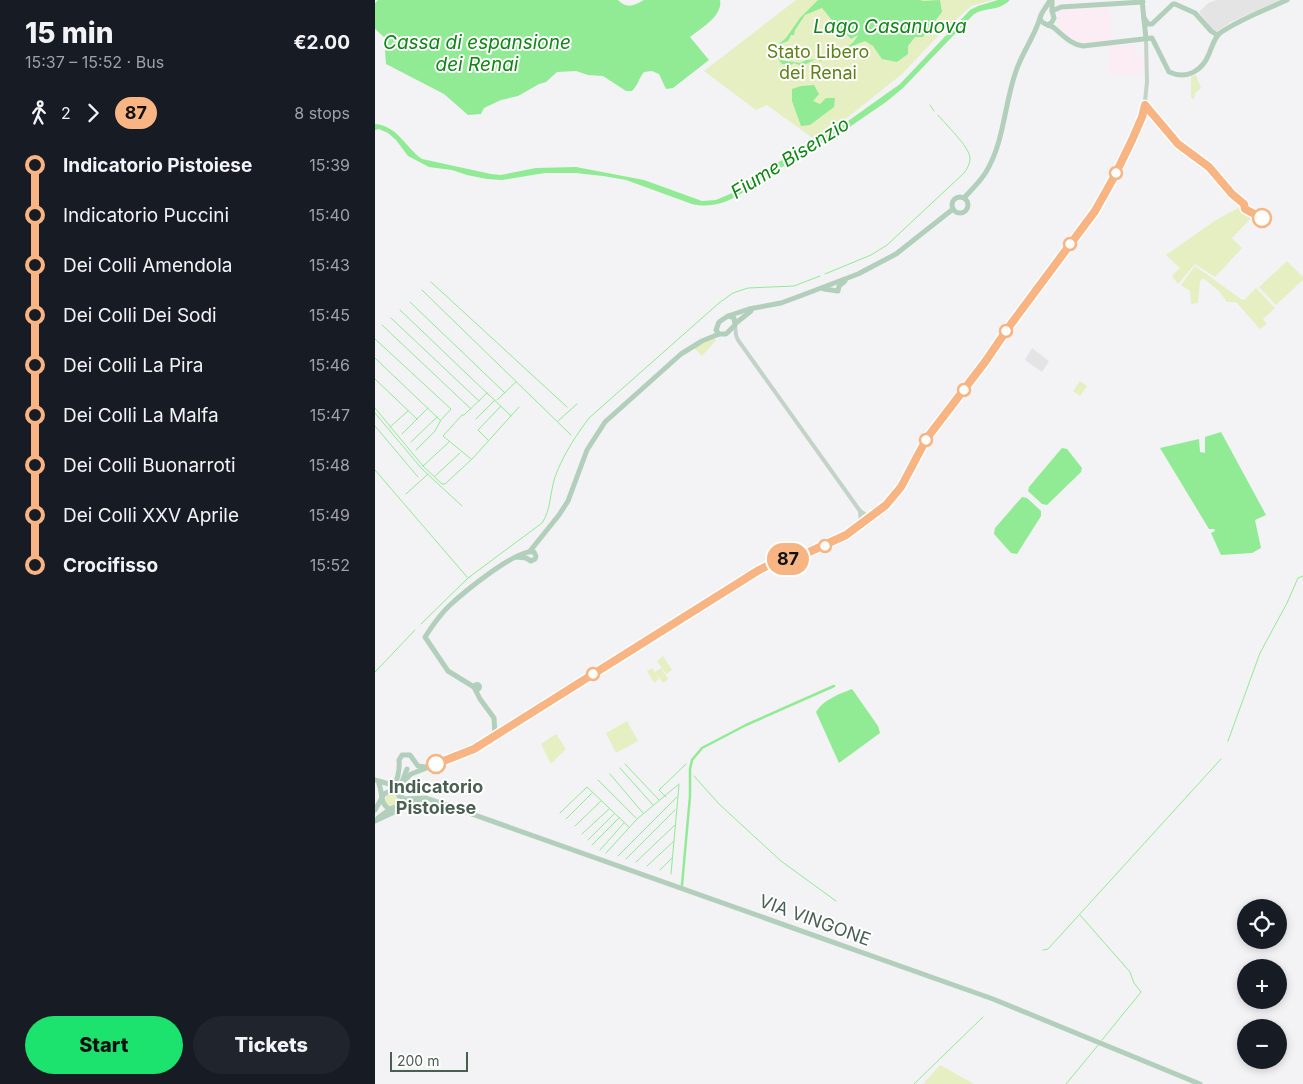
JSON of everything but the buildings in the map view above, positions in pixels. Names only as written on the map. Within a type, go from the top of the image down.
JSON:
[{"type":"main road","points":[[1053,0],[1061,7]]},
{"type":"main road","points":[[953,209],[952,204],[954,200],[964,198],[984,174],[997,150],[1014,75],[1023,52],[1036,31],[1041,13],[1053,0]]},
{"type":"main road","points":[[1036,31],[1052,22],[1054,18],[1051,12],[1053,0]]},
{"type":"main road","points":[[1044,10],[1051,12],[1061,7],[1143,1],[1144,18],[1149,39],[1169,72],[1181,76],[1191,74],[1203,65],[1216,37],[1232,25],[1287,0]]},
{"type":"main road","points":[[1144,18],[1147,24],[1152,24],[1175,4],[1195,13],[1216,37]]},
{"type":"main road","points":[[1039,18],[1042,23],[1056,30],[1067,40],[1081,46],[1149,39]]},
{"type":"main road","points":[[953,209],[959,213],[965,211],[968,204],[964,198]]},
{"type":"main road","points":[[702,340],[719,334],[726,334],[748,312],[847,279],[877,265],[896,254],[953,209]]},
{"type":"main road","points":[[375,810],[384,794],[410,775],[426,767],[471,751],[495,736],[494,718],[475,687],[447,671],[425,636],[446,610],[488,574],[516,557],[529,554],[568,501],[584,457],[603,425],[612,414],[676,358],[702,340],[719,322],[728,316],[765,306]]},
{"type":"main road","points":[[728,316],[734,318],[735,324]]},
{"type":"main road","points":[[716,327],[719,334]]},
{"type":"main road","points":[[375,821],[390,809],[398,806],[400,801],[399,758],[404,754],[410,755],[419,766],[426,767]]},
{"type":"main road","points":[[376,782],[390,784],[399,782],[407,769],[412,765],[413,760]]},
{"type":"main road","points":[[399,765],[407,769]]},
{"type":"main road","points":[[376,782],[399,795]]},
{"type":"main road","points":[[376,782],[383,804],[390,809]]},
{"type":"main road","name":"VIA VINGONE","points":[[399,795],[403,799],[426,798],[510,826],[993,999],[1200,1084]]},
{"type":"main road","points":[[375,821],[426,798]]},
{"type":"main road","name":"VIA VINGONE","points":[[398,806],[415,799]]},
{"type":"street","points":[[495,736],[759,570],[831,543],[861,525],[886,505],[901,487],[927,438],[1095,211],[1116,173],[1142,117],[1147,82],[1147,47],[1149,39]]},
{"type":"street","points":[[1139,41],[1145,43],[1147,47]]},
{"type":"street","points":[[735,324],[735,335],[738,340],[860,510],[870,518]]},
{"type":"street","points":[[726,334],[738,340]]},
{"type":"street","points":[[860,510],[861,525]]},
{"type":"shaded area","points":[[1217,0],[1280,0],[1231,22],[1215,33],[1199,12],[1208,3]]},
{"type":"shaded area","points":[[1109,6],[1113,41],[1081,43],[1067,38],[1058,28],[1058,10]]},
{"type":"shaded area","points":[[1135,44],[1135,56],[1145,55],[1146,73],[1110,74],[1109,45]]},
{"type":"shaded area","points":[[1032,348],[1049,361],[1042,372],[1025,360]]},
{"type":"green space","name":"Stato Libero dei Renai","points":[[796,0],[993,0],[971,6],[936,38],[902,74],[838,125],[814,139],[767,105],[756,110],[704,71]]},
{"type":"green space","points":[[1196,75],[1201,88],[1195,93],[1194,100],[1191,97],[1191,76]]},
{"type":"green space","points":[[1242,206],[1254,215],[1232,238],[1242,248],[1215,277],[1195,264],[1178,284],[1172,276],[1180,268],[1166,255],[1216,220]]},
{"type":"green space","points":[[1287,261],[1303,277],[1303,280],[1276,305],[1259,287]]},
{"type":"green space","points":[[1195,266],[1241,299],[1244,300],[1256,288],[1275,308],[1263,319],[1267,324],[1260,329],[1236,302],[1227,302],[1219,291],[1203,278],[1200,281],[1198,303],[1191,304],[1190,291],[1181,285]]},
{"type":"green space","points":[[714,338],[716,340],[702,356],[694,348]]},
{"type":"green space","points":[[1080,381],[1087,386],[1080,396],[1073,391]]},
{"type":"green space","points":[[663,656],[672,670],[666,674],[657,661]]},
{"type":"green space","points":[[652,668],[655,672],[661,668],[668,679],[663,683],[656,673],[659,679],[654,683],[647,671]]},
{"type":"green space","points":[[627,721],[638,741],[616,753],[606,733]]},
{"type":"green space","points":[[556,734],[566,749],[551,764],[541,744]]},
{"type":"green space","points":[[393,794],[396,795],[396,805],[389,806],[386,805],[385,798],[386,795]]},
{"type":"green space","points":[[940,1065],[974,1084],[923,1084]]},
{"type":"water","name":"Cassa di espansione dei Renai","points":[[378,0],[618,0],[624,5],[630,6],[644,0],[720,0],[720,6],[715,16],[690,37],[709,60],[673,88],[666,89],[659,74],[652,71],[644,72],[632,91],[626,91],[603,76],[588,75],[576,71],[557,72],[546,82],[518,96],[501,100],[484,108],[481,114],[468,115],[444,94],[386,64],[384,37],[375,29],[375,3]]},
{"type":"water","name":"Lago Casanuova","points":[[818,0],[940,0],[942,12],[923,37],[915,37],[908,46],[908,54],[897,62],[882,59],[873,46],[865,41],[825,57],[821,61],[817,59],[821,59],[831,51],[847,47],[858,35],[851,39],[822,8],[805,15],[795,30],[794,35],[791,35],[788,41],[775,51],[780,60],[800,63],[815,59],[802,66],[794,63],[791,65],[782,64],[773,52],[766,50],[770,46],[773,49],[786,38],[800,18]]},
{"type":"water","name":"Fiume Bisenzio","points":[[998,0],[1010,0],[1000,7],[977,12],[973,15],[903,88],[886,102],[832,139],[823,142],[741,194],[713,205],[692,204],[626,180],[603,176],[576,173],[545,173],[502,180],[487,179],[452,170],[429,167],[408,156],[388,133],[379,129],[375,130],[375,124],[390,129],[422,159],[491,174],[501,175],[536,168],[576,167],[644,180],[702,201],[716,200],[739,190],[768,168],[834,131],[900,84],[970,10]]},
{"type":"water","points":[[814,85],[819,94],[813,101],[820,104],[826,98],[835,98],[834,107],[810,125],[801,126],[792,101],[792,89]]},
{"type":"water","points":[[1221,432],[1266,515],[1255,520],[1261,548],[1252,553],[1221,555],[1211,533],[1215,531],[1214,529],[1209,529],[1160,448],[1199,439],[1200,452],[1205,453],[1205,437]]},
{"type":"water","points":[[1062,448],[1067,449],[1082,468],[1081,472],[1047,505],[1042,504],[1028,491],[1029,487]]},
{"type":"water","points":[[1022,497],[1027,498],[1041,511],[1041,516],[1017,554],[1011,553],[994,534],[995,528]]},
{"type":"water","points":[[852,689],[878,726],[880,733],[839,763],[816,712],[827,701]]},
{"type":"waterway","points":[[930,105],[934,111]]},
{"type":"waterway","points":[[825,274],[871,255],[887,245],[965,171],[970,158],[969,153],[962,142],[938,115]]},
{"type":"waterway","points":[[421,624],[468,578],[542,523],[549,507],[553,483],[558,469],[570,446],[589,418],[719,303],[733,293],[748,288],[794,286],[820,276]]},
{"type":"waterway","points":[[431,282],[567,407]]},
{"type":"waterway","points":[[422,290],[571,435]]},
{"type":"waterway","points":[[410,302],[505,393]]},
{"type":"waterway","points":[[400,310],[511,416]]},
{"type":"waterway","points":[[391,318],[479,401]]},
{"type":"waterway","points":[[382,325],[471,409]]},
{"type":"waterway","points":[[375,339],[451,409],[441,420],[435,431],[416,450]]},
{"type":"waterway","points":[[375,358],[440,420]]},
{"type":"waterway","points":[[375,379],[417,419]]},
{"type":"waterway","points":[[497,400],[516,382]]},
{"type":"waterway","points":[[471,459],[443,436],[462,415],[487,393]]},
{"type":"waterway","points":[[476,419],[495,400]]},
{"type":"waterway","points":[[558,421],[577,404]]},
{"type":"waterway","points":[[488,440],[478,430],[501,406]]},
{"type":"waterway","points":[[375,408],[423,466],[442,484],[445,484],[473,458],[519,407]]},
{"type":"waterway","points":[[402,434],[428,408]]},
{"type":"waterway","points":[[390,427],[408,411]]},
{"type":"waterway","points":[[375,413],[422,469],[462,506]]},
{"type":"waterway","points":[[411,442],[437,417]]},
{"type":"waterway","points":[[375,426],[418,477]]},
{"type":"waterway","points":[[423,466],[449,442]]},
{"type":"waterway","points":[[435,476],[460,453]]},
{"type":"waterway","points":[[375,470],[467,577]]},
{"type":"waterway","points":[[406,494],[428,474]]},
{"type":"waterway","points":[[1228,741],[1260,653],[1298,578],[1303,576]]},
{"type":"waterway","points":[[375,672],[415,630]]},
{"type":"waterway","points":[[682,885],[692,760],[702,748],[746,725],[834,686]]},
{"type":"waterway","points":[[1043,950],[1048,949],[1221,759]]},
{"type":"waterway","points":[[625,764],[659,800]]},
{"type":"waterway","points":[[666,797],[659,790],[686,764]]},
{"type":"waterway","points":[[620,768],[653,805]]},
{"type":"waterway","points":[[610,774],[643,813]]},
{"type":"waterway","points":[[694,776],[719,804],[781,861],[836,901]]},
{"type":"waterway","points":[[598,780],[636,818]]},
{"type":"waterway","points":[[606,853],[637,819],[679,784]]},
{"type":"waterway","points":[[671,874],[679,785]]},
{"type":"waterway","points":[[560,813],[587,787],[629,827]]},
{"type":"waterway","points":[[566,819],[592,793]]},
{"type":"waterway","points":[[618,856],[677,797]]},
{"type":"waterway","points":[[575,826],[601,801]]},
{"type":"waterway","points":[[582,834],[609,809]]},
{"type":"waterway","points":[[626,859],[675,810]]},
{"type":"waterway","points":[[588,840],[614,814]]},
{"type":"waterway","points":[[592,845],[619,818]]},
{"type":"waterway","points":[[600,850],[624,823]]},
{"type":"waterway","points":[[636,862],[675,825]]},
{"type":"waterway","points":[[647,866],[674,841]]},
{"type":"waterway","points":[[660,870],[672,858]]},
{"type":"waterway","points":[[1080,915],[1130,972],[1134,983],[1141,992],[1102,1040]]},
{"type":"waterway","points":[[914,1084],[983,1017]]},
{"type":"waterway","points":[[1066,1084],[1099,1044]]},
{"type":"bus line","name":"87","points":[[436,764],[474,749],[759,570],[838,540],[886,505],[901,487],[927,438],[985,362],[1047,273],[1095,211],[1132,140],[1145,105],[1178,144],[1209,167],[1219,177],[1232,194],[1244,204],[1245,209],[1262,218]]},
{"type":"place","name":"Indicatorio Pistoiese","points":[[436,764]]}]
